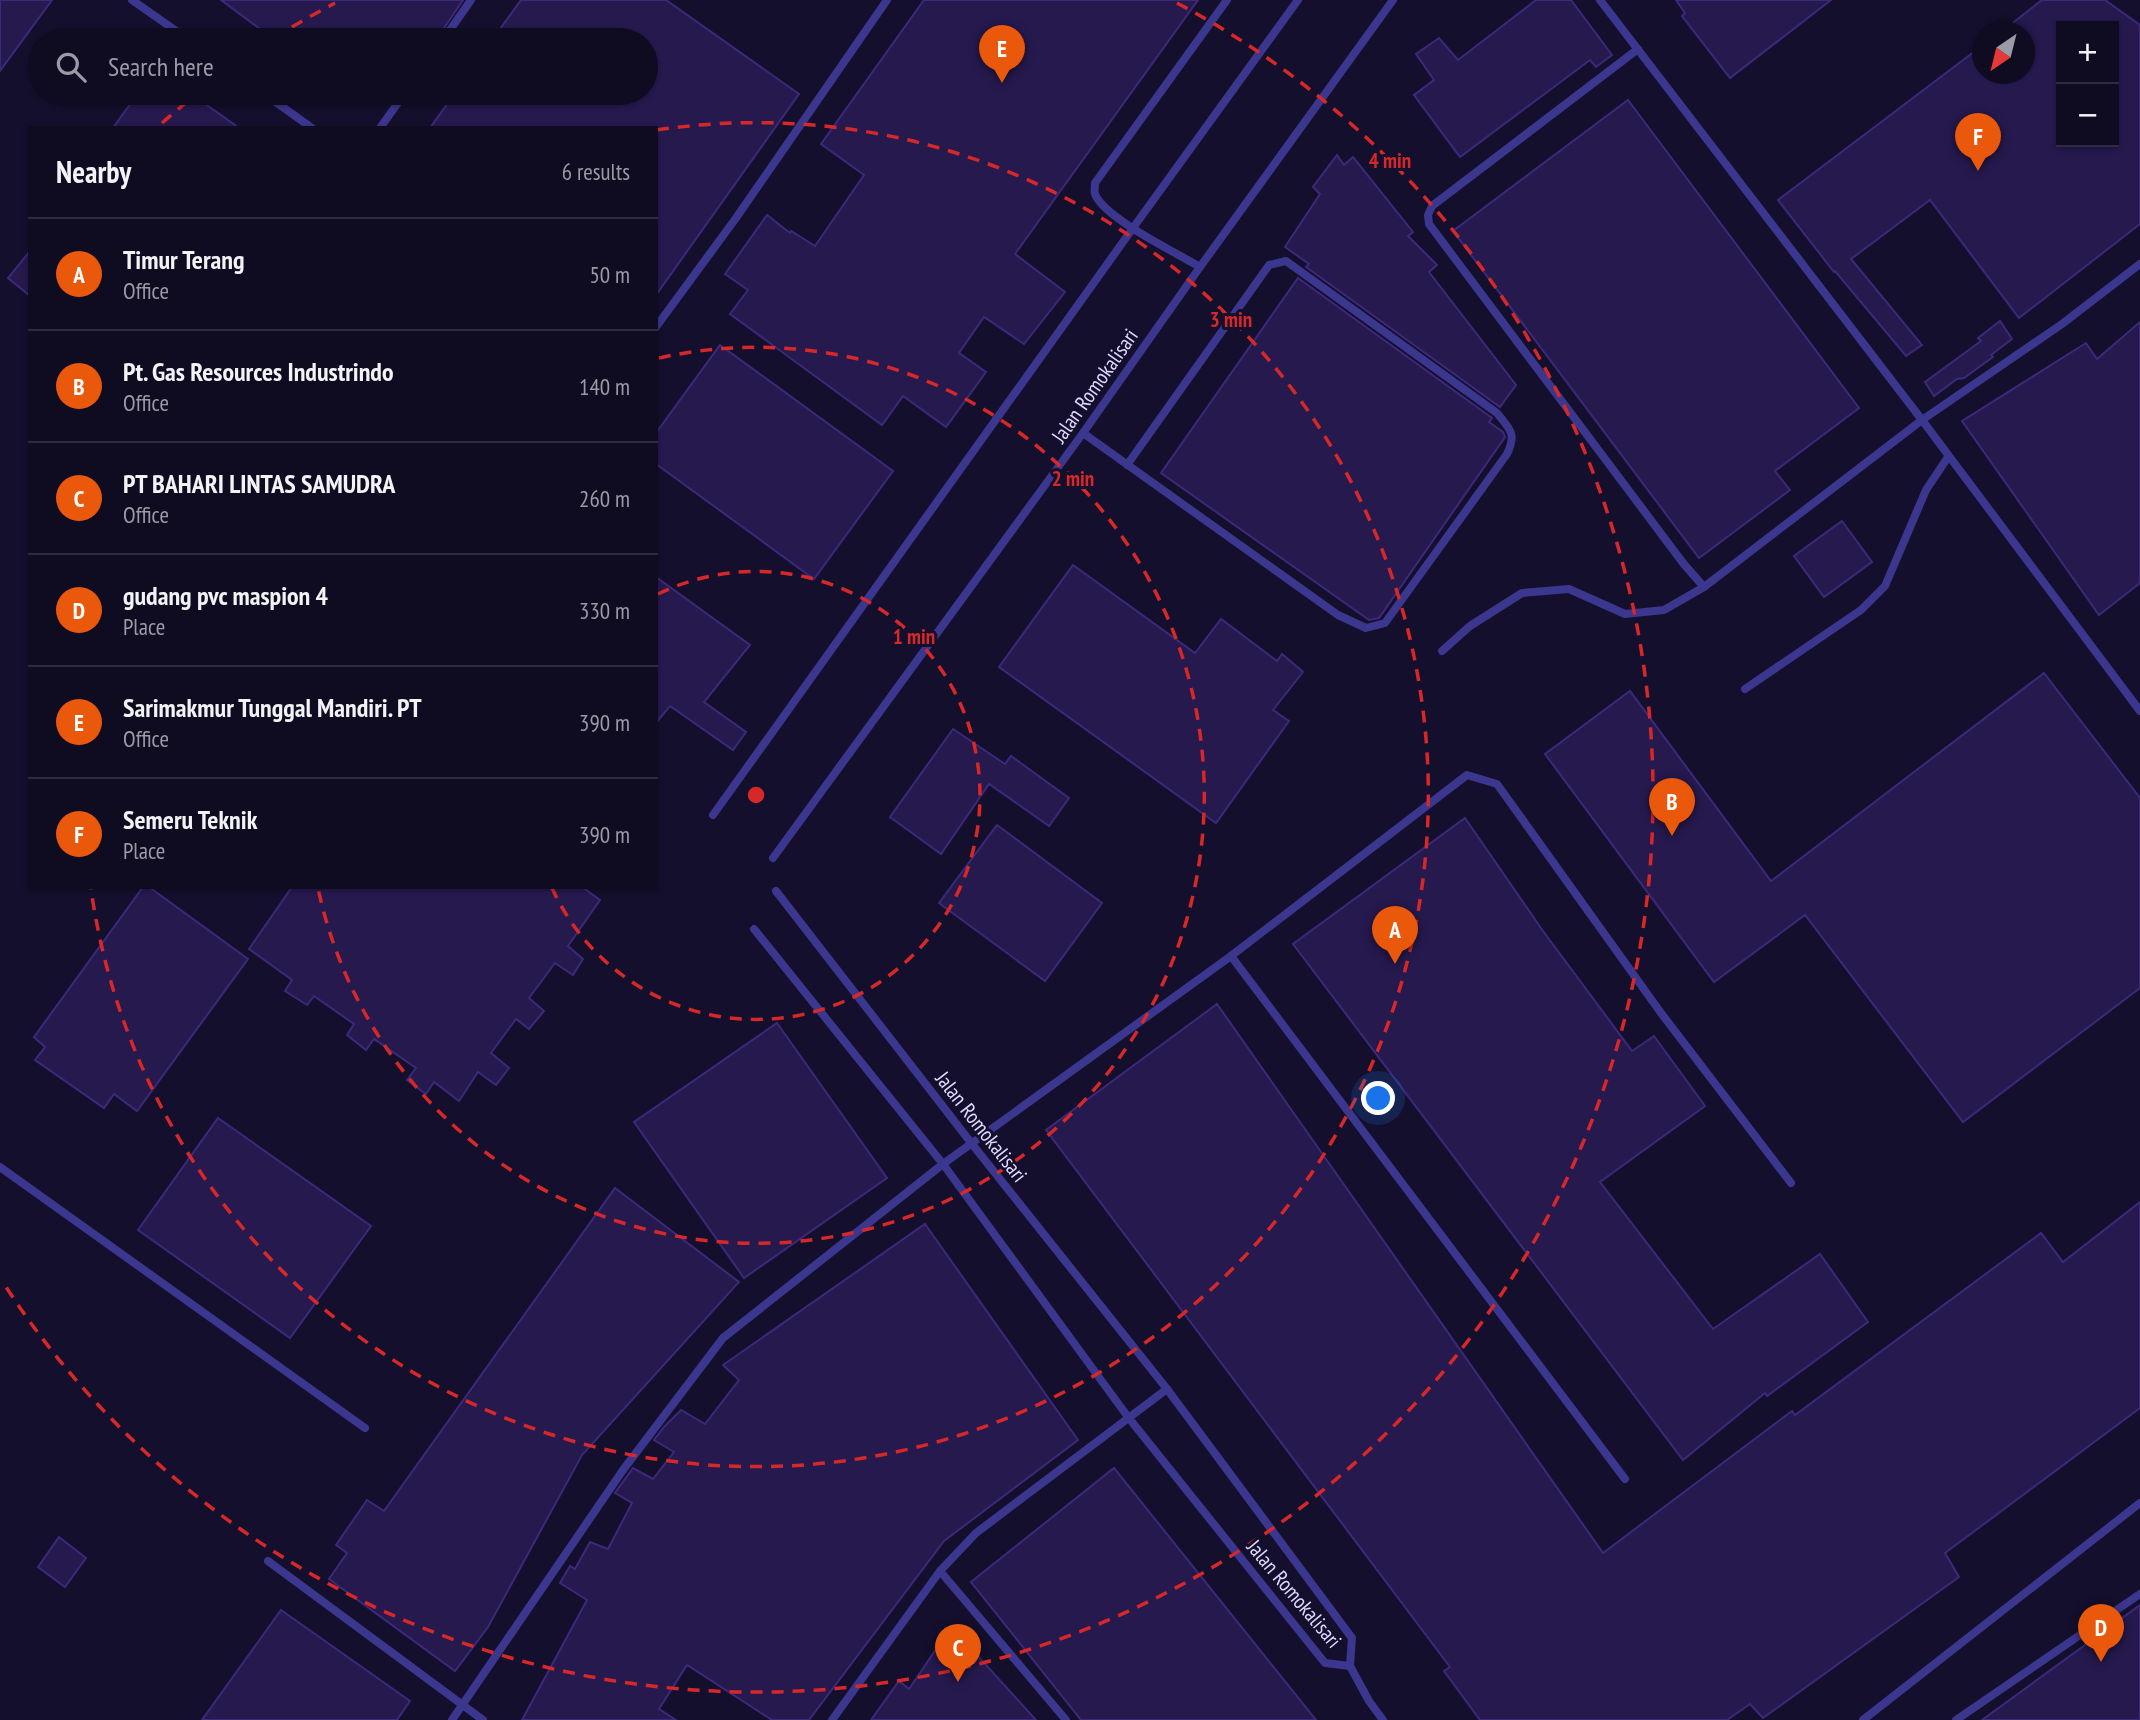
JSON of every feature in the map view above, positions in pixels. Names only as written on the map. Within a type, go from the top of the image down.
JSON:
[{"type":"lane","points":[[132,0],[172,28]]},
{"type":"lane","points":[[451,28],[471,0]]},
{"type":"lane","points":[[658,324],[736,218],[887,0]]},
{"type":"lane","points":[[1200,267],[1106,209],[1096,195],[1095,183],[1227,0]]},
{"type":"lane","points":[[713,815],[1298,0]]},
{"type":"lane","name":"Jalan Romokalisari","points":[[773,858],[1083,433],[1393,0]]},
{"type":"lane","points":[[1600,0],[1922,420],[2140,711]]},
{"type":"lane","points":[[1638,49],[1432,206],[1427,215],[1429,225],[1683,563],[1704,587]]},
{"type":"lane","points":[[280,105],[309,126]]},
{"type":"lane","points":[[381,126],[396,105]]},
{"type":"lane","points":[[1083,433],[1127,465],[1338,615],[1366,628],[1385,623],[1507,454],[1512,442],[1512,432],[1497,413],[1286,261],[1269,265],[1127,465]]},
{"type":"lane","points":[[1442,652],[1470,626],[1522,593],[1569,589],[1625,614],[1664,610],[1704,587],[1922,420],[2062,324],[2140,264]]},
{"type":"lane","points":[[1745,689],[1861,610],[1885,586],[1926,491],[1948,457]]},
{"type":"lane","points":[[452,1720],[623,1470],[723,1338],[943,1164],[1231,956],[1467,775],[1497,784],[1661,1013],[1791,1183]]},
{"type":"lane","name":"Jalan Romokalisari","points":[[754,929],[943,1164],[1128,1417],[1325,1663],[1350,1666],[1352,1638],[1167,1389],[776,891]]},
{"type":"lane","points":[[1231,956],[1625,1479]]},
{"type":"lane","points":[[0,1167],[365,1428]]},
{"type":"lane","points":[[832,1720],[940,1571],[976,1533],[1167,1389]]},
{"type":"lane","points":[[1863,1720],[2140,1503]]},
{"type":"lane","points":[[268,1561],[484,1720]]},
{"type":"lane","points":[[940,1571],[1066,1720]]},
{"type":"lane","points":[[1956,1720],[2140,1594]]},
{"type":"lane","points":[[1350,1666],[1383,1720]]},
{"type":"building","points":[[0,0],[52,0],[31,28],[28,28],[28,33],[0,71]]},
{"type":"building","points":[[221,0],[463,0],[444,28],[259,28]]},
{"type":"building","points":[[521,0],[666,0],[799,94],[658,292],[658,126],[431,126],[446,105],[658,105],[658,28],[501,28]]},
{"type":"building","points":[[924,0],[1198,0],[1015,254],[1065,292],[1024,344],[984,317],[959,353],[986,372],[946,427],[903,396],[882,425],[730,314],[748,290],[725,274],[767,215],[790,233],[791,231],[815,246],[864,175],[821,144]]},
{"type":"building","points":[[1536,0],[1571,0],[1612,55],[1596,67],[1590,60],[1460,157],[1414,95],[1434,80],[1416,54],[1439,38],[1458,60]]},
{"type":"building","points":[[1676,0],[1831,0],[1730,78],[1682,16],[1685,13]]},
{"type":"building","points":[[2042,0],[2105,0],[2140,25],[2140,224],[2019,318],[1930,200],[1851,259],[1922,345],[1906,356],[1834,272],[1778,200],[1972,53],[1972,84],[2035,84],[2035,21],[2015,21]]},
{"type":"building","points":[[1628,100],[1859,408],[1775,471],[1790,490],[1699,558],[1453,231]]},
{"type":"building","points":[[129,105],[207,105],[236,126],[114,126]]},
{"type":"building","points":[[1337,155],[1344,165],[1353,157],[1413,232],[1408,236],[1437,265],[1429,272],[1516,385],[1500,407],[1306,267],[1309,264],[1285,247],[1320,194],[1313,187]]},
{"type":"building","points":[[28,253],[28,294],[8,278]]},
{"type":"building","points":[[1298,278],[1492,418],[1489,422],[1503,432],[1505,437],[1379,618],[1369,620],[1161,473]]},
{"type":"building","points":[[2000,321],[2012,339],[1991,355],[1993,357],[1934,396],[1925,382],[1981,341],[1978,338]]},
{"type":"building","points":[[2140,322],[2140,583],[2099,615],[1962,421],[2086,343],[2097,359]]},
{"type":"building","points":[[720,345],[893,471],[814,579],[658,465],[658,430]]},
{"type":"building","points":[[1842,521],[1872,562],[1824,597],[1794,556]]},
{"type":"building","points":[[1073,565],[1195,653],[1221,619],[1277,661],[1282,654],[1303,672],[1273,710],[1289,721],[1216,823],[999,667]]},
{"type":"building","points":[[658,578],[750,645],[704,702],[746,732],[733,750],[670,706],[658,721]]},
{"type":"building","points":[[2044,673],[2140,798],[2140,988],[1963,1122],[1805,915],[1714,982],[1545,754],[1630,691],[1771,881]]},
{"type":"building","points":[[953,729],[1005,764],[1011,756],[1069,798],[1049,826],[989,784],[941,854],[890,817]]},
{"type":"building","points":[[1465,818],[1543,931],[1632,1051],[1654,1036],[1705,1106],[1600,1182],[1713,1329],[1820,1254],[1868,1322],[1767,1396],[1765,1393],[1683,1460],[1293,944]]},
{"type":"building","points":[[997,825],[1102,903],[1045,981],[939,903]]},
{"type":"building","points":[[142,889],[152,889],[248,959],[137,1111],[114,1094],[104,1108],[35,1060],[45,1047],[34,1037]]},
{"type":"building","points":[[291,889],[585,889],[600,900],[568,946],[583,959],[573,975],[555,963],[529,998],[544,1011],[529,1029],[516,1019],[491,1053],[509,1068],[496,1085],[478,1072],[459,1101],[434,1082],[426,1094],[407,1080],[416,1068],[374,1039],[366,1050],[347,1035],[354,1024],[314,996],[307,1005],[285,991],[292,980],[249,949]]},
{"type":"building","points":[[1217,1004],[1603,1553],[1792,1411],[1795,1415],[2041,1233],[2063,1262],[2140,1202],[2140,1408],[1945,1553],[1959,1577],[1763,1718],[1750,1704],[1727,1720],[1480,1720],[1444,1671],[1450,1667],[1046,1130]]},
{"type":"building","points":[[777,1023],[887,1178],[744,1278],[634,1122]]},
{"type":"building","points":[[218,1118],[371,1226],[290,1338],[138,1230]]},
{"type":"building","points":[[615,1188],[739,1282],[582,1455],[488,1627],[455,1671],[329,1579],[347,1553],[336,1545],[367,1500],[384,1511]]},
{"type":"building","points":[[925,1224],[1078,1440],[944,1541],[809,1720],[772,1720],[687,1665],[659,1709],[676,1720],[522,1720],[587,1600],[560,1583],[570,1566],[575,1569],[590,1542],[608,1549],[632,1503],[615,1493],[633,1468],[653,1479],[674,1452],[654,1440],[664,1427],[681,1410],[705,1424],[739,1380],[723,1365]]},
{"type":"building","points":[[1114,1468],[1316,1720],[1081,1720],[971,1582]]},
{"type":"building","points":[[59,1537],[86,1558],[65,1587],[38,1567]]},
{"type":"building","points":[[2140,1605],[2140,1720],[1982,1720]]},
{"type":"building","points":[[281,1610],[410,1701],[397,1720],[202,1720]]},
{"type":"building","points":[[941,1642],[973,1663],[978,1656],[1036,1720],[871,1720],[899,1681],[909,1689]]},
{"type":"place","name":"Sarimakmur Tunggal Mandiri. PT","points":[[1002,83]]},
{"type":"place","name":"Semeru Teknik","points":[[1978,171]]},
{"type":"place","name":"Pt. Gas Resources Industrindo","points":[[1672,836]]},
{"type":"place","name":"Timur Terang","points":[[1395,964]]},
{"type":"place","name":"gudang pvc maspion 4","points":[[2101,1662]]},
{"type":"place","name":"PT BAHARI LINTAS SAMUDRA","points":[[958,1682]]}]
